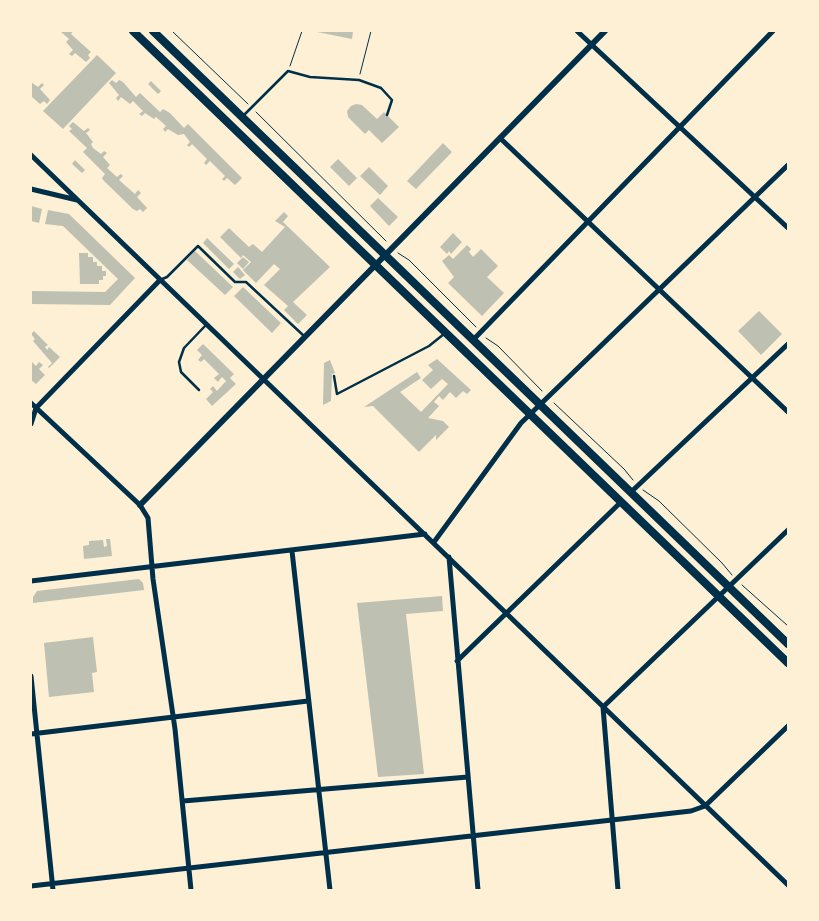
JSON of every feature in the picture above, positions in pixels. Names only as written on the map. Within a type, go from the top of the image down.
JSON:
[{"type":"main road","points":[[133,31],[788,663]]},
{"type":"main road","points":[[152,31],[788,644]]},
{"type":"street","points":[[577,31],[788,228]]},
{"type":"street","points":[[140,505],[605,31]]},
{"type":"street","points":[[473,340],[773,31]]},
{"type":"street","points":[[500,138],[788,412]]},
{"type":"street","points":[[31,155],[434,542],[788,886]]},
{"type":"street","points":[[434,542],[521,423],[788,165]]},
{"type":"street","points":[[31,190],[78,200]]},
{"type":"street","points":[[31,424],[36,408],[160,280]]},
{"type":"street","points":[[631,492],[788,344]]},
{"type":"street","points":[[31,403],[140,505],[148,518],[152,568],[183,801],[191,890]]},
{"type":"street","points":[[457,662],[621,502]]},
{"type":"street","points":[[603,707],[788,530]]},
{"type":"street","points":[[31,581],[425,534]]},
{"type":"street","points":[[292,551],[330,890]]},
{"type":"street","points":[[449,557],[478,890]]},
{"type":"street","points":[[31,676],[53,887]]},
{"type":"street","points":[[31,734],[308,701]]},
{"type":"street","points":[[603,707],[618,890]]},
{"type":"street","points":[[31,886],[53,887],[189,868],[691,812],[705,806],[788,726]]},
{"type":"street","points":[[183,801],[318,788],[468,777]]},
{"type":"lane","points":[[242,117],[288,71],[310,77],[358,80],[381,88],[392,100],[387,115]]},
{"type":"lane","points":[[160,280],[167,277],[198,246],[236,282],[246,282],[304,336]]},
{"type":"lane","points":[[199,390],[181,372],[179,362],[184,348],[206,325]]},
{"type":"lane","points":[[334,376],[337,394],[429,346],[446,333]]},
{"type":"path","points":[[288,71],[302,31]]},
{"type":"path","points":[[358,80],[371,31]]},
{"type":"building","points":[[60,31],[73,31],[71,34],[91,52],[88,55],[90,58],[86,62],[75,53],[72,56],[69,54],[73,50],[66,42],[69,39]]},
{"type":"building","points":[[312,31],[353,31],[352,39]]},
{"type":"building","points":[[97,55],[116,73],[63,129],[43,111]]},
{"type":"building","points":[[112,80],[116,83],[119,80],[123,82],[136,97],[140,93],[160,112],[163,109],[170,113],[184,128],[188,124],[242,178],[235,185],[227,178],[224,181],[222,179],[225,176],[210,161],[206,165],[204,163],[207,159],[192,144],[189,147],[187,145],[190,142],[184,134],[178,135],[168,129],[165,132],[163,129],[166,126],[156,117],[154,119],[145,113],[142,116],[139,114],[143,111],[133,101],[130,104],[121,97],[118,101],[116,98],[119,95],[109,83]]},
{"type":"building","points":[[151,81],[161,91],[158,94],[148,84]]},
{"type":"building","points":[[31,82],[38,87],[42,83],[44,85],[40,89],[50,100],[47,104],[44,101],[40,104],[32,97]]},
{"type":"building","points":[[356,104],[362,105],[377,119],[384,112],[399,127],[382,143],[369,130],[365,134],[348,117],[347,111]]},
{"type":"building","points":[[73,122],[84,131],[88,128],[90,130],[86,133],[93,142],[91,144],[93,148],[101,154],[104,151],[107,153],[103,157],[110,165],[107,168],[117,177],[121,174],[123,176],[119,180],[135,194],[138,190],[141,193],[137,197],[147,208],[143,212],[140,209],[137,211],[133,209],[104,181],[102,178],[105,174],[83,152],[87,148],[69,131],[72,129],[69,126]]},
{"type":"building","points":[[443,143],[452,152],[416,189],[407,181]]},
{"type":"building","points":[[338,159],[357,178],[349,186],[330,167]]},
{"type":"building","points":[[75,160],[85,170],[82,173],[72,164]]},
{"type":"building","points":[[369,167],[388,186],[380,195],[360,176]]},
{"type":"building","points":[[378,198],[398,217],[389,226],[370,206]]},
{"type":"building","points":[[31,206],[42,209],[39,223],[31,221]]},
{"type":"building","points":[[48,210],[69,214],[135,278],[110,305],[31,304],[31,291],[105,292],[118,279],[63,226],[45,224]]},
{"type":"building","points":[[284,212],[288,216],[283,222],[330,267],[293,302],[307,315],[298,324],[284,310],[288,306],[264,285],[280,269],[274,264],[256,283],[243,270],[251,262],[243,255],[241,258],[220,237],[229,228],[249,247],[253,244],[262,252],[285,227],[275,221]]},
{"type":"building","points":[[453,233],[462,242],[451,254],[449,251],[447,254],[440,247]]},
{"type":"building","points":[[207,238],[234,264],[229,269],[203,243]]},
{"type":"building","points":[[467,245],[471,249],[469,252],[473,257],[481,249],[498,266],[487,277],[504,293],[482,316],[448,283],[454,277],[442,261],[449,255],[453,259]]},
{"type":"building","points":[[195,251],[233,287],[225,295],[187,260]]},
{"type":"building","points":[[79,253],[88,253],[88,257],[93,257],[93,262],[97,262],[97,266],[102,266],[102,271],[106,271],[106,276],[103,276],[103,280],[99,280],[99,284],[80,284]]},
{"type":"building","points":[[243,257],[249,262],[243,269],[237,263]]},
{"type":"building","points":[[238,267],[245,275],[240,279],[233,272]]},
{"type":"building","points":[[243,287],[281,323],[272,333],[234,296]]},
{"type":"building","points":[[759,311],[782,334],[761,355],[738,331]]},
{"type":"building","points":[[34,331],[48,345],[45,347],[47,350],[49,347],[60,357],[49,368],[52,363],[33,341],[35,339],[31,334]]},
{"type":"building","points":[[203,344],[234,374],[230,378],[236,384],[212,406],[206,399],[213,392],[210,389],[213,386],[217,391],[226,381],[222,377],[218,382],[214,378],[219,374],[204,359],[201,362],[198,360],[202,355],[197,350]]},
{"type":"building","points":[[437,359],[471,390],[467,394],[463,391],[456,398],[450,392],[443,400],[439,396],[434,402],[439,406],[428,418],[443,421],[449,427],[436,440],[436,435],[419,452],[373,406],[364,407],[417,372],[421,378],[400,392],[421,412],[448,384],[442,379],[431,389],[422,380],[433,370],[428,365]]},
{"type":"building","points":[[330,360],[335,373],[332,374],[331,401],[323,405],[324,363]]},
{"type":"building","points":[[31,361],[36,366],[39,362],[43,365],[39,369],[45,375],[36,384],[31,380]]},
{"type":"building","points":[[106,539],[110,539],[112,556],[84,559],[83,546],[89,545],[89,541],[103,540],[104,547],[107,546]]},
{"type":"building","points":[[139,579],[143,583],[144,590],[33,603],[33,597],[37,591]]},
{"type":"building","points":[[442,596],[443,611],[406,614],[424,774],[378,777],[357,603]]},
{"type":"building","points":[[93,637],[97,672],[92,673],[94,692],[49,697],[44,643]]}]
